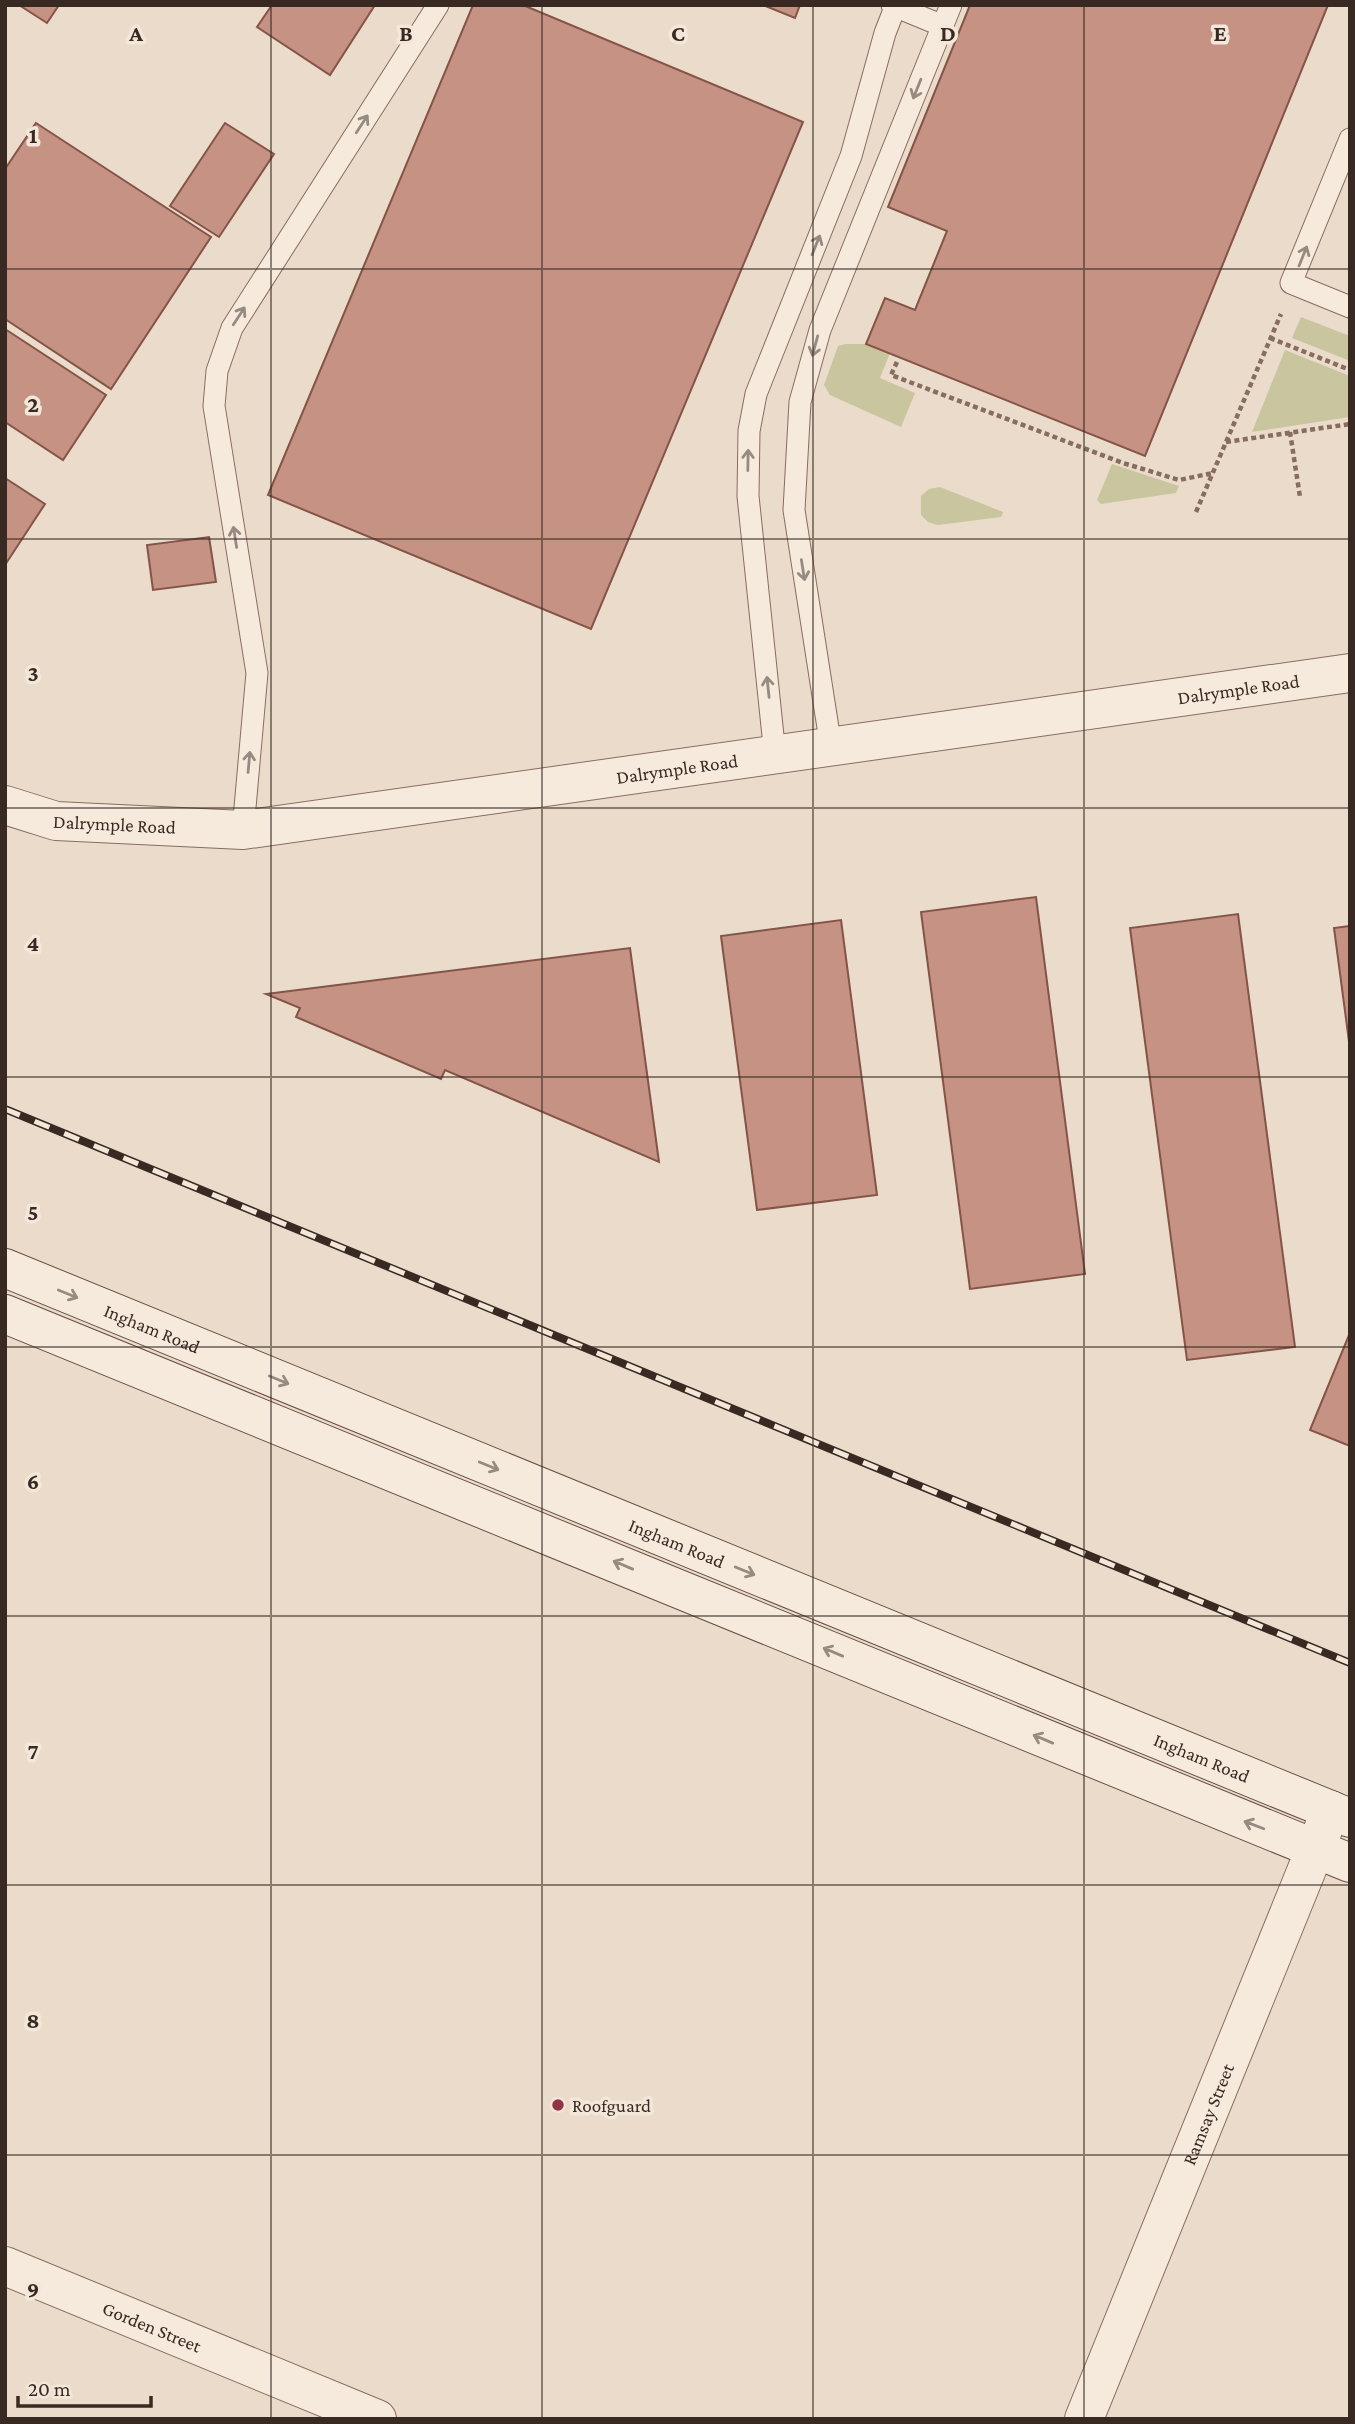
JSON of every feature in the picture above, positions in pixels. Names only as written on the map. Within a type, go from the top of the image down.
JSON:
[{"type":"main road","name":"Dalrymple Road","points":[[5,805],[56,821],[243,830],[1350,673]]},
{"type":"main road","name":"Ingham Road","points":[[5,1268],[1340,1814]]},
{"type":"main road","points":[[5,1314],[1333,1856]]},
{"type":"main road","name":"Ramsay Street","points":[[1084,2419],[1333,1856],[1340,1814]]},
{"type":"main road","name":"Gorden Street","points":[[5,2266],[377,2419]]},
{"type":"lane","points":[[243,830],[257,673],[214,406],[217,371],[232,328],[438,5]]},
{"type":"lane","points":[[831,747],[794,510],[800,402],[820,330],[951,5]]},
{"type":"lane","points":[[775,755],[748,496],[749,431],[756,394],[851,156],[895,6],[943,26]]},
{"type":"lane","points":[[1350,139],[1291,283],[1350,307]]},
{"type":"path","points":[[1196,512],[1291,283]]},
{"type":"path","points":[[1270,338],[1350,370]]},
{"type":"path","points":[[897,362],[891,375],[1123,463],[1179,480],[1213,473]]},
{"type":"path","points":[[1226,442],[1350,424]]},
{"type":"path","points":[[1290,432],[1300,497]]},
{"type":"shaded area","points":[[1301,317],[1350,336],[1350,361],[1292,338]]},
{"type":"shaded area","points":[[866,344],[890,353],[880,378],[915,393],[901,427],[830,395],[824,385],[838,346]]},
{"type":"shaded area","points":[[1285,350],[1350,376],[1350,417],[1252,432]]},
{"type":"shaded area","points":[[1112,464],[1179,486],[1176,493],[1101,504],[1097,500]]},
{"type":"shaded area","points":[[940,487],[1003,512],[1001,517],[938,525],[928,522],[921,515],[921,496],[929,489]]},
{"type":"building","points":[[19,5],[59,5],[47,23]]},
{"type":"building","points":[[272,5],[375,5],[330,75],[257,27]]},
{"type":"building","points":[[473,5],[523,5],[803,122],[591,629],[268,495]]},
{"type":"building","points":[[763,5],[800,5],[795,18]]},
{"type":"building","points":[[970,5],[1328,5],[1145,456],[866,344],[885,298],[915,310],[947,231],[888,207]]},
{"type":"building","points":[[36,123],[211,237],[111,389],[5,319],[5,169]]},
{"type":"building","points":[[225,123],[274,154],[219,237],[170,206]]},
{"type":"building","points":[[5,329],[106,395],[63,460],[5,422]]},
{"type":"building","points":[[5,478],[45,504],[5,565]]},
{"type":"building","points":[[209,537],[216,582],[153,590],[147,545]]},
{"type":"building","points":[[1036,897],[1085,1274],[970,1289],[921,912]]},
{"type":"building","points":[[1238,914],[1295,1347],[1187,1360],[1130,928]]},
{"type":"building","points":[[841,920],[877,1195],[757,1210],[721,936]]},
{"type":"building","points":[[1350,926],[1350,1049],[1334,928]]},
{"type":"building","points":[[630,948],[659,1162],[445,1070],[441,1079],[296,1017],[300,1008],[266,994]]},
{"type":"building","points":[[1350,1335],[1350,1446],[1310,1430]]},
{"type":"railway","points":[[5,1109],[1350,1663]]},
{"type":"place","name":"Roofguard","points":[[558,2105]]}]
